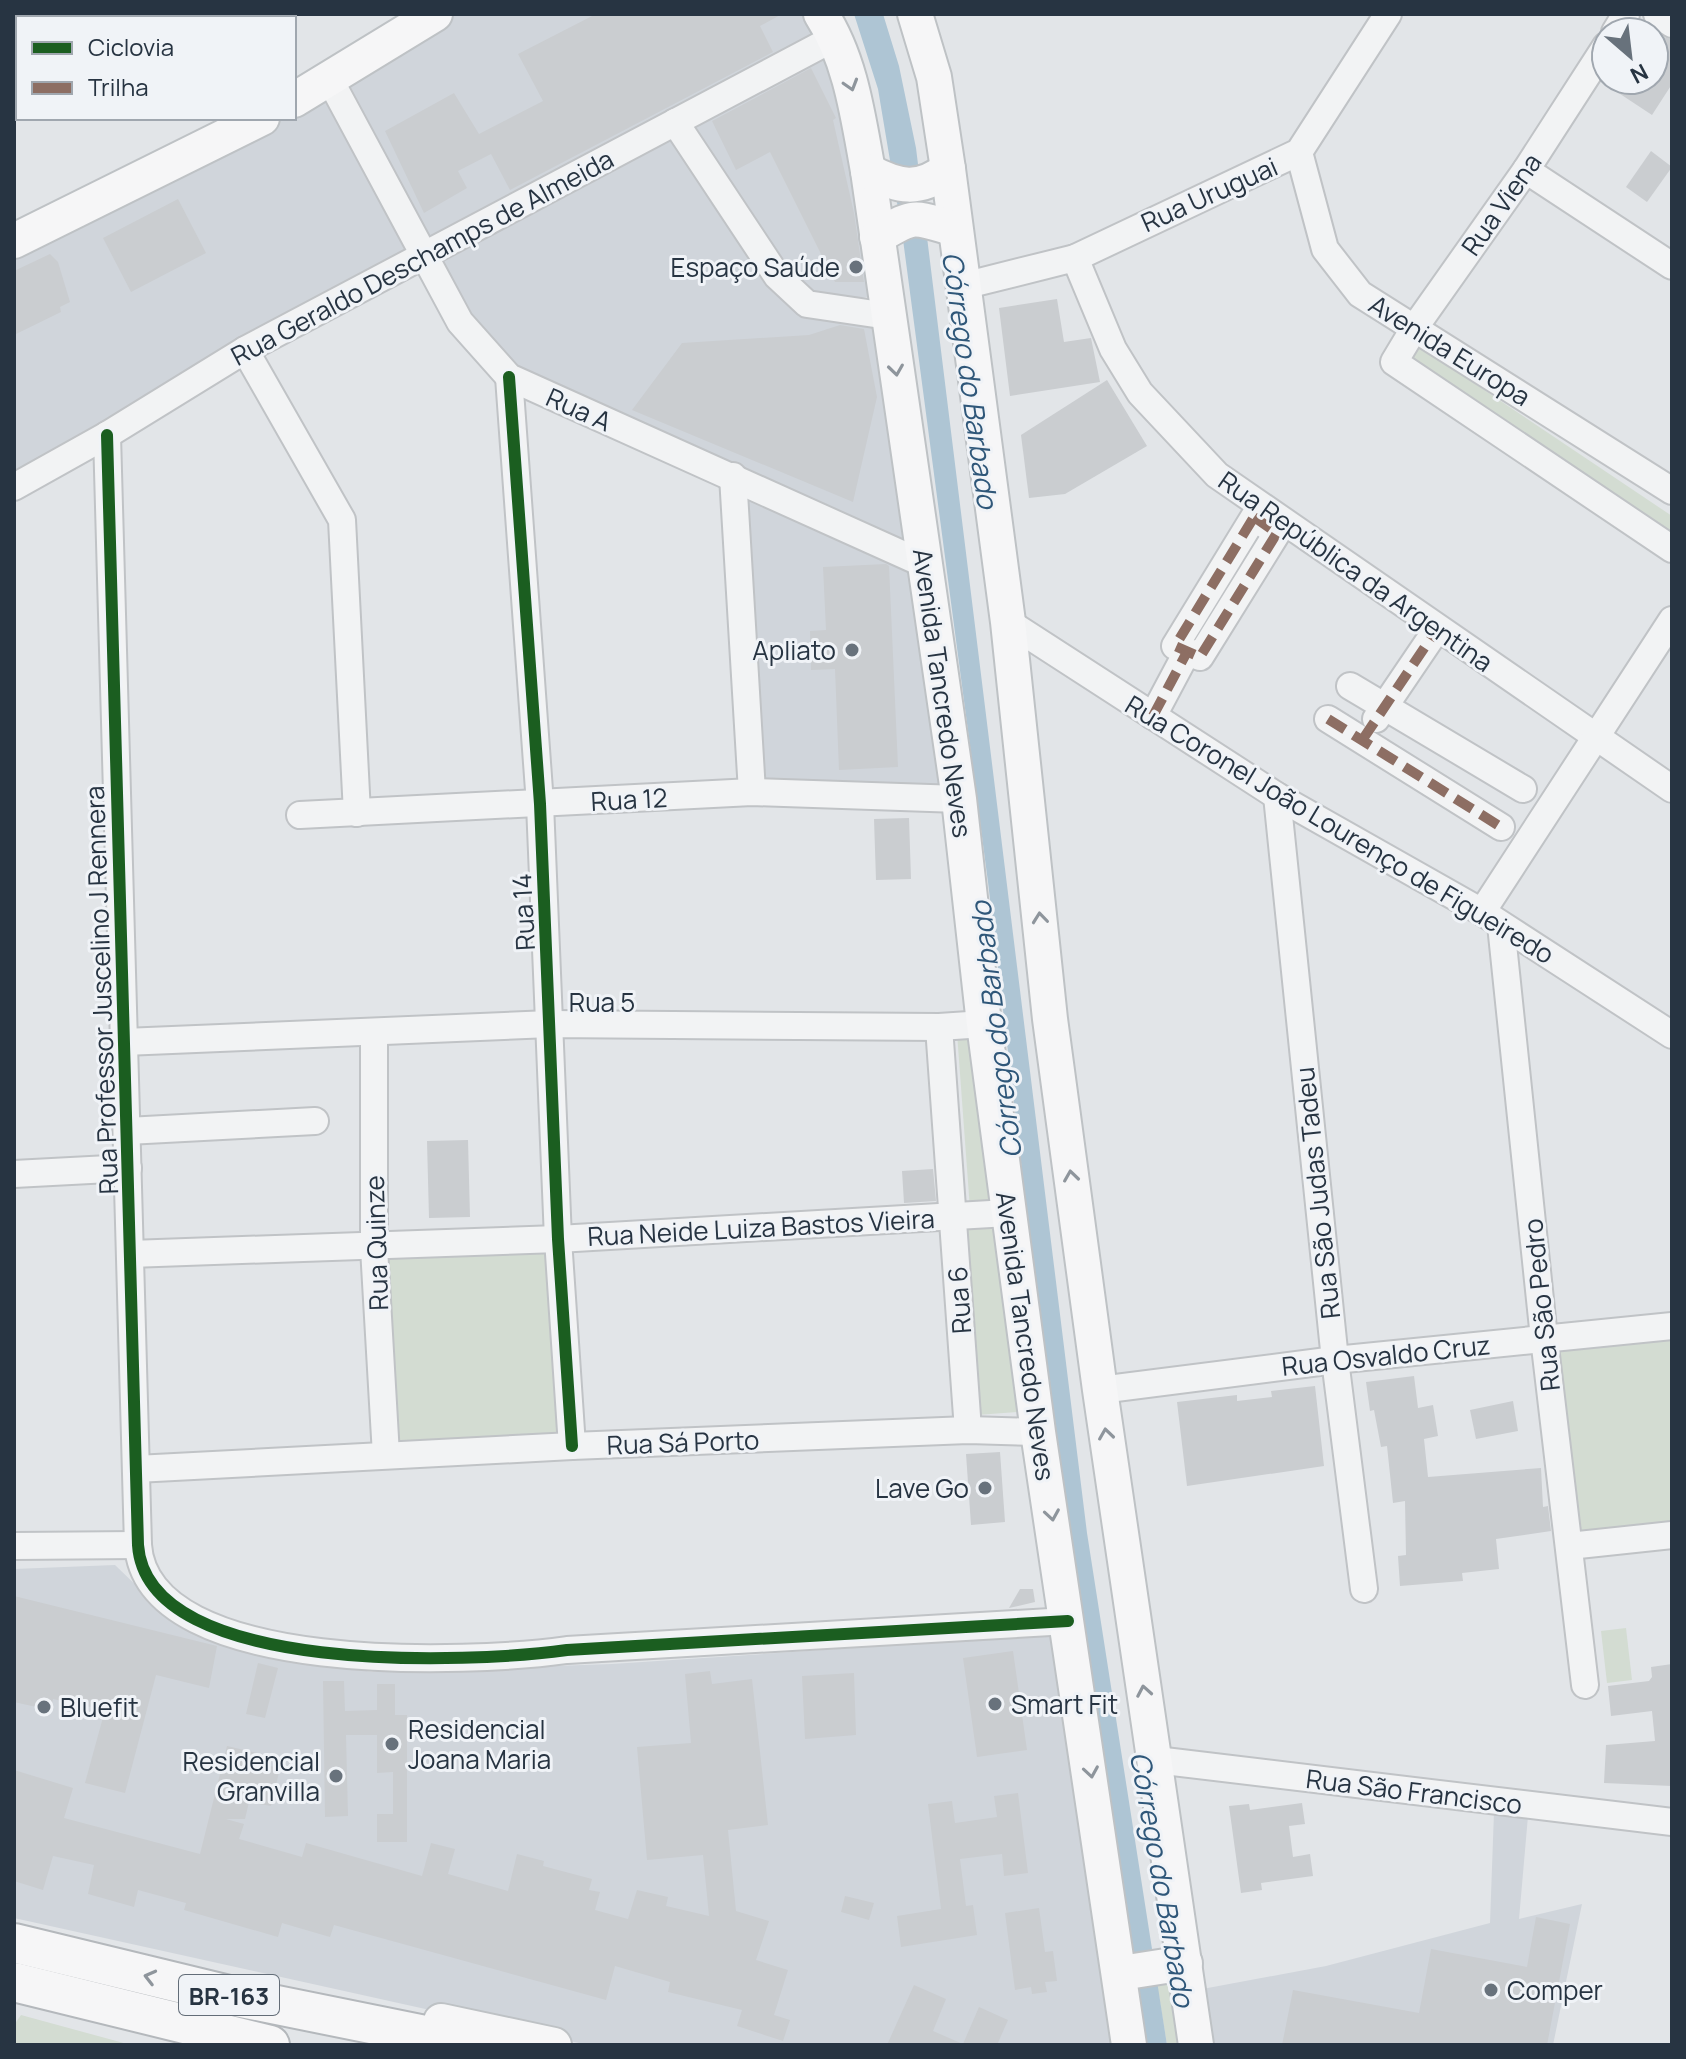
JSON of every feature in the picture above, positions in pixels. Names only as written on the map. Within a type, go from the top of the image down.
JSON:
[{"type":"highway","name":"BR-163","points":[[14,1943],[237,1997],[460,2042]]},
{"type":"highway","name":"BR-163","points":[[14,1982],[270,2045]]},
{"type":"main road","points":[[296,99],[435,14]]},
{"type":"main road","points":[[915,14],[934,77],[939,175],[933,222],[963,286],[1008,622],[1050,1019],[1100,1390],[1156,1760],[1179,1964],[1196,2045]]},
{"type":"main road","name":"Avenida Tancredo Neves","points":[[829,26],[882,178],[877,237],[959,799],[984,1024],[1038,1432],[1127,1972],[1129,2045]]},
{"type":"main road","points":[[14,241],[248,121]]},
{"type":"main road","points":[[882,178],[939,175]]},
{"type":"main road","points":[[877,237],[933,222]]},
{"type":"main road","points":[[1127,1972],[1179,1964]]},
{"type":"main road","points":[[237,1997],[330,2001],[418,2015],[554,2045]]},
{"type":"street","name":"Rua Uruguai","points":[[963,286],[1075,258],[1299,152],[1388,14]]},
{"type":"street","points":[[1657,14],[1672,24]]},
{"type":"street","name":"Rua Geraldo Deschamps de Almeida","points":[[14,487],[107,435],[245,350],[675,122],[829,26]]},
{"type":"street","name":"Rua Viena","points":[[1590,71],[1394,362],[1672,549]]},
{"type":"street","name":"Rua A","points":[[330,80],[460,322],[509,377],[924,564]]},
{"type":"street","points":[[675,122],[745,231],[787,286],[807,304],[888,316]]},
{"type":"street","name":"Avenida Europa","points":[[1299,152],[1325,249],[1360,294],[1672,491]]},
{"type":"street","points":[[1526,170],[1672,266]]},
{"type":"street","name":"Rua República da Argentina","points":[[1075,258],[1113,349],[1140,393],[1217,475],[1672,789]]},
{"type":"street","points":[[245,350],[342,520],[357,813]]},
{"type":"street","name":"Rua 14","points":[[509,377],[540,804],[558,1239],[572,1446]]},
{"type":"street","name":"Rua Professor Juscelino J Rennera","points":[[107,435],[138,1545],[139,1562],[148,1581],[164,1598],[192,1617],[268,1643],[338,1655],[506,1658],[567,1650],[1068,1621]]},
{"type":"street","points":[[733,476],[752,792]]},
{"type":"street","points":[[1254,517],[1277,533],[1200,657],[1187,652],[1175,646],[1254,517]]},
{"type":"street","points":[[1492,918],[1596,737],[1672,620]]},
{"type":"street","name":"Rua Coronel João Lourenço de Figueiredo","points":[[1008,622],[1277,796],[1492,918],[1672,1035]]},
{"type":"street","points":[[1363,739],[1437,629]]},
{"type":"street","points":[[1153,716],[1187,652]]},
{"type":"street","points":[[1350,686],[1523,789]]},
{"type":"street","points":[[1328,719],[1501,827]]},
{"type":"street","name":"Rua 12","points":[[300,815],[752,792],[959,799]]},
{"type":"street","name":"Rua São Judas Tadeu","points":[[1277,796],[1335,1360],[1364,1589]]},
{"type":"street","name":"Rua São Pedro","points":[[1492,918],[1585,1685]]},
{"type":"street","name":"Rua 5","points":[[124,1042],[550,1024],[939,1027],[984,1024]]},
{"type":"street","name":"Rua 6","points":[[939,1027],[968,1430]]},
{"type":"street","name":"Rua Quinze","points":[[374,1032],[374,1248],[386,1455]]},
{"type":"street","points":[[127,1131],[315,1121]]},
{"type":"street","points":[[14,1174],[128,1168]]},
{"type":"street","name":"Rua Neide Luiza Bastos Vieira","points":[[130,1254],[374,1248],[1008,1213]]},
{"type":"street","name":"Rua Osvaldo Cruz","points":[[1100,1390],[1335,1360],[1672,1326]]},
{"type":"street","name":"Rua Sá Porto","points":[[136,1469],[572,1446],[968,1430],[1038,1432]]},
{"type":"street","points":[[1569,1546],[1672,1535]]},
{"type":"street","points":[[14,1546],[138,1545]]},
{"type":"street","name":"Rua São Francisco","points":[[1156,1760],[1672,1822]]},
{"type":"shaded area","points":[[447,14],[810,14],[823,33],[424,241],[340,80]]},
{"type":"shaded area","points":[[830,51],[876,296],[842,300],[814,294],[783,268],[689,126]]},
{"type":"shaded area","points":[[324,92],[411,251],[14,478],[14,248],[269,120],[296,120],[296,106]]},
{"type":"shaded area","points":[[675,135],[781,294],[880,323],[913,544],[526,371],[494,350],[460,304],[438,255]]},
{"type":"shaded area","points":[[1414,343],[1672,516],[1672,546],[1403,363]]},
{"type":"shaded area","points":[[742,488],[916,567],[947,786],[760,786]]},
{"type":"shaded area","points":[[957,1033],[978,1033],[1003,1209],[970,1209]]},
{"type":"shaded area","points":[[967,1228],[998,1228],[1017,1412],[977,1415]]},
{"type":"shaded area","points":[[556,1244],[565,1440],[393,1449],[384,1253]]},
{"type":"shaded area","points":[[1672,1333],[1672,1522],[1572,1534],[1551,1347]]},
{"type":"shaded area","points":[[115,1565],[172,1620],[229,1648],[372,1672],[612,1664],[1050,1635],[1121,2045],[588,2045],[14,1918],[14,1569]]},
{"type":"shaded area","points":[[1626,1628],[1632,1680],[1607,1683],[1601,1631]]},
{"type":"shaded area","points":[[1494,1812],[1528,1816],[1519,1919],[1582,1904],[1553,2045],[1207,2045],[1197,1990],[1326,1966],[1490,1923]]},
{"type":"shaded area","points":[[1172,1981],[1183,2045],[1167,2045],[1159,1996],[1127,1985]]},
{"type":"shaded area","points":[[21,2015],[131,2045],[14,2045],[14,2025]]},
{"type":"water","points":[[854,14],[883,14],[899,66],[916,148],[1087,1533],[1167,2045],[1141,2045],[1049,1401],[988,882],[902,232],[878,89]]},
{"type":"building","points":[[596,14],[782,14],[760,26],[773,52],[510,190],[491,154],[458,171],[467,188],[424,213],[385,131],[454,93],[479,134],[543,101],[518,54]]},
{"type":"building","points":[[1670,39],[1672,40],[1670,87]]},
{"type":"building","points":[[811,68],[836,118],[833,120],[854,213],[864,282],[835,282],[770,152],[736,170],[712,121]]},
{"type":"building","points":[[1623,96],[1664,96],[1652,115]]},
{"type":"building","points":[[1651,151],[1672,167],[1647,202],[1626,187]]},
{"type":"building","points":[[178,199],[206,253],[131,292],[103,238]]},
{"type":"building","points":[[50,254],[58,262],[70,302],[60,307],[61,312],[14,335],[14,271]]},
{"type":"building","points":[[1057,299],[1064,342],[1091,338],[1100,382],[1010,396],[999,308]]},
{"type":"building","points":[[840,325],[864,329],[877,397],[853,502],[632,410],[682,343],[809,335]]},
{"type":"building","points":[[1107,380],[1147,446],[1065,494],[1029,498],[1021,435]]},
{"type":"building","name":"Apliato","points":[[889,566],[898,767],[839,770],[835,669],[811,670],[810,631],[826,630],[823,567]]},
{"type":"building","points":[[909,818],[911,879],[876,880],[874,819]]},
{"type":"building","points":[[468,1140],[470,1217],[429,1218],[427,1141]]},
{"type":"building","points":[[933,1169],[936,1201],[904,1203],[902,1171]]},
{"type":"building","points":[[1414,1376],[1418,1408],[1433,1405],[1438,1436],[1424,1439],[1428,1477],[1541,1468],[1543,1507],[1548,1506],[1551,1531],[1496,1539],[1499,1569],[1462,1573],[1463,1581],[1400,1586],[1398,1556],[1406,1555],[1405,1501],[1393,1503],[1387,1446],[1381,1447],[1374,1410],[1370,1411],[1366,1382]]},
{"type":"building","points":[[1315,1386],[1324,1466],[1187,1486],[1177,1402],[1237,1395],[1237,1401],[1272,1397],[1271,1391]]},
{"type":"building","points":[[1513,1401],[1518,1431],[1476,1439],[1470,1410]]},
{"type":"building","name":"Lave Go","points":[[1000,1452],[1005,1522],[971,1525],[966,1454]]},
{"type":"building","points":[[1020,1589],[1033,1589],[1035,1602],[1009,1608]]},
{"type":"building","points":[[14,1596],[217,1646],[209,1688],[156,1675],[125,1793],[85,1783],[105,1710],[53,1699],[50,1710],[14,1702]]},
{"type":"building","name":"Smart Fit","points":[[1013,1651],[1027,1750],[977,1757],[963,1658]]},
{"type":"building","points":[[258,1663],[278,1668],[265,1718],[246,1714]]},
{"type":"building","points":[[1672,1664],[1672,1786],[1604,1783],[1606,1745],[1655,1741],[1652,1711],[1611,1716],[1608,1686],[1649,1681],[1652,1677],[1651,1667]]},
{"type":"building","points":[[710,1671],[712,1684],[752,1679],[768,1825],[728,1830],[736,1911],[769,1921],[756,1960],[788,1970],[774,2015],[790,2020],[783,2041],[737,2026],[742,2010],[668,1992],[670,1982],[615,1966],[606,2000],[334,1925],[330,1937],[282,1923],[278,1937],[184,1910],[186,1903],[138,1890],[134,1907],[88,1894],[94,1865],[53,1856],[43,1890],[14,1881],[14,1770],[73,1788],[64,1818],[200,1854],[227,1746],[261,1754],[259,1764],[280,1768],[271,1806],[249,1802],[245,1819],[226,1819],[244,1824],[239,1839],[302,1857],[306,1843],[422,1876],[431,1843],[455,1849],[448,1874],[508,1891],[517,1854],[544,1861],[543,1866],[592,1879],[589,1890],[600,1892],[595,1910],[628,1919],[637,1890],[668,1897],[666,1906],[709,1916],[703,1855],[647,1860],[637,1747],[691,1743],[685,1674]]},
{"type":"building","points":[[854,1673],[856,1735],[805,1739],[802,1676]]},
{"type":"building","points":[[323,1681],[344,1681],[345,1711],[377,1710],[377,1684],[395,1684],[395,1715],[407,1715],[407,1842],[377,1842],[377,1814],[393,1814],[393,1772],[377,1773],[377,1735],[346,1735],[348,1816],[325,1817]]},
{"type":"building","points":[[1018,1793],[1028,1873],[1004,1876],[1002,1854],[960,1859],[966,1906],[973,1905],[977,1935],[901,1947],[897,1916],[941,1909],[928,1804],[952,1801],[955,1823],[997,1817],[994,1796]]},
{"type":"building","points":[[1302,1803],[1305,1824],[1289,1826],[1293,1857],[1310,1854],[1313,1876],[1261,1883],[1262,1890],[1241,1893],[1229,1806],[1249,1804],[1250,1810]]},
{"type":"building","points":[[845,1896],[874,1903],[869,1920],[841,1912]]},
{"type":"building","points":[[1039,1908],[1045,1952],[1053,1951],[1057,1981],[1045,1982],[1047,1992],[1032,1994],[1031,1987],[1015,1990],[1005,1913]]},
{"type":"building","name":"Comper","points":[[1536,1917],[1570,1924],[1547,2045],[1282,2045],[1293,1990],[1419,2013],[1431,1949],[1527,1967]]},
{"type":"building","points":[[914,1985],[946,1999],[933,2031],[963,2044],[979,2007],[1008,2020],[997,2045],[887,2045]]},
{"type":"marked path","points":[[1254,517],[1277,533],[1200,657],[1175,646],[1254,517]]},
{"type":"marked path","points":[[1363,739],[1437,629]]},
{"type":"marked path","points":[[1153,716],[1187,652]]},
{"type":"marked path","points":[[1328,719],[1501,827]]},
{"type":"cycle path","points":[[509,377],[540,804],[558,1239],[572,1446]]},
{"type":"cycle path","points":[[107,435],[138,1545],[155,1588],[196,1619],[253,1640],[321,1652],[393,1658],[523,1655],[1068,1621]]},
{"type":"place","name":"Espaço Saúde","points":[[856,267]]},
{"type":"place","name":"Apliato","points":[[852,650]]},
{"type":"place","name":"Lave Go","points":[[985,1488]]},
{"type":"place","name":"Smart Fit","points":[[995,1704]]},
{"type":"place","name":"Bluefit","points":[[44,1707]]},
{"type":"place","name":"Residencial Joana Maria","points":[[392,1744]]},
{"type":"place","name":"Residencial Granvilla","points":[[336,1776]]},
{"type":"place","name":"Comper","points":[[1491,1990]]},
{"type":"water label","name":"Córrego do Barbado","points":[[971,380]]},
{"type":"water label","name":"Córrego do Barbado","points":[[995,1030]]},
{"type":"water label","name":"Córrego do Barbado","points":[[1163,1879]]}]
